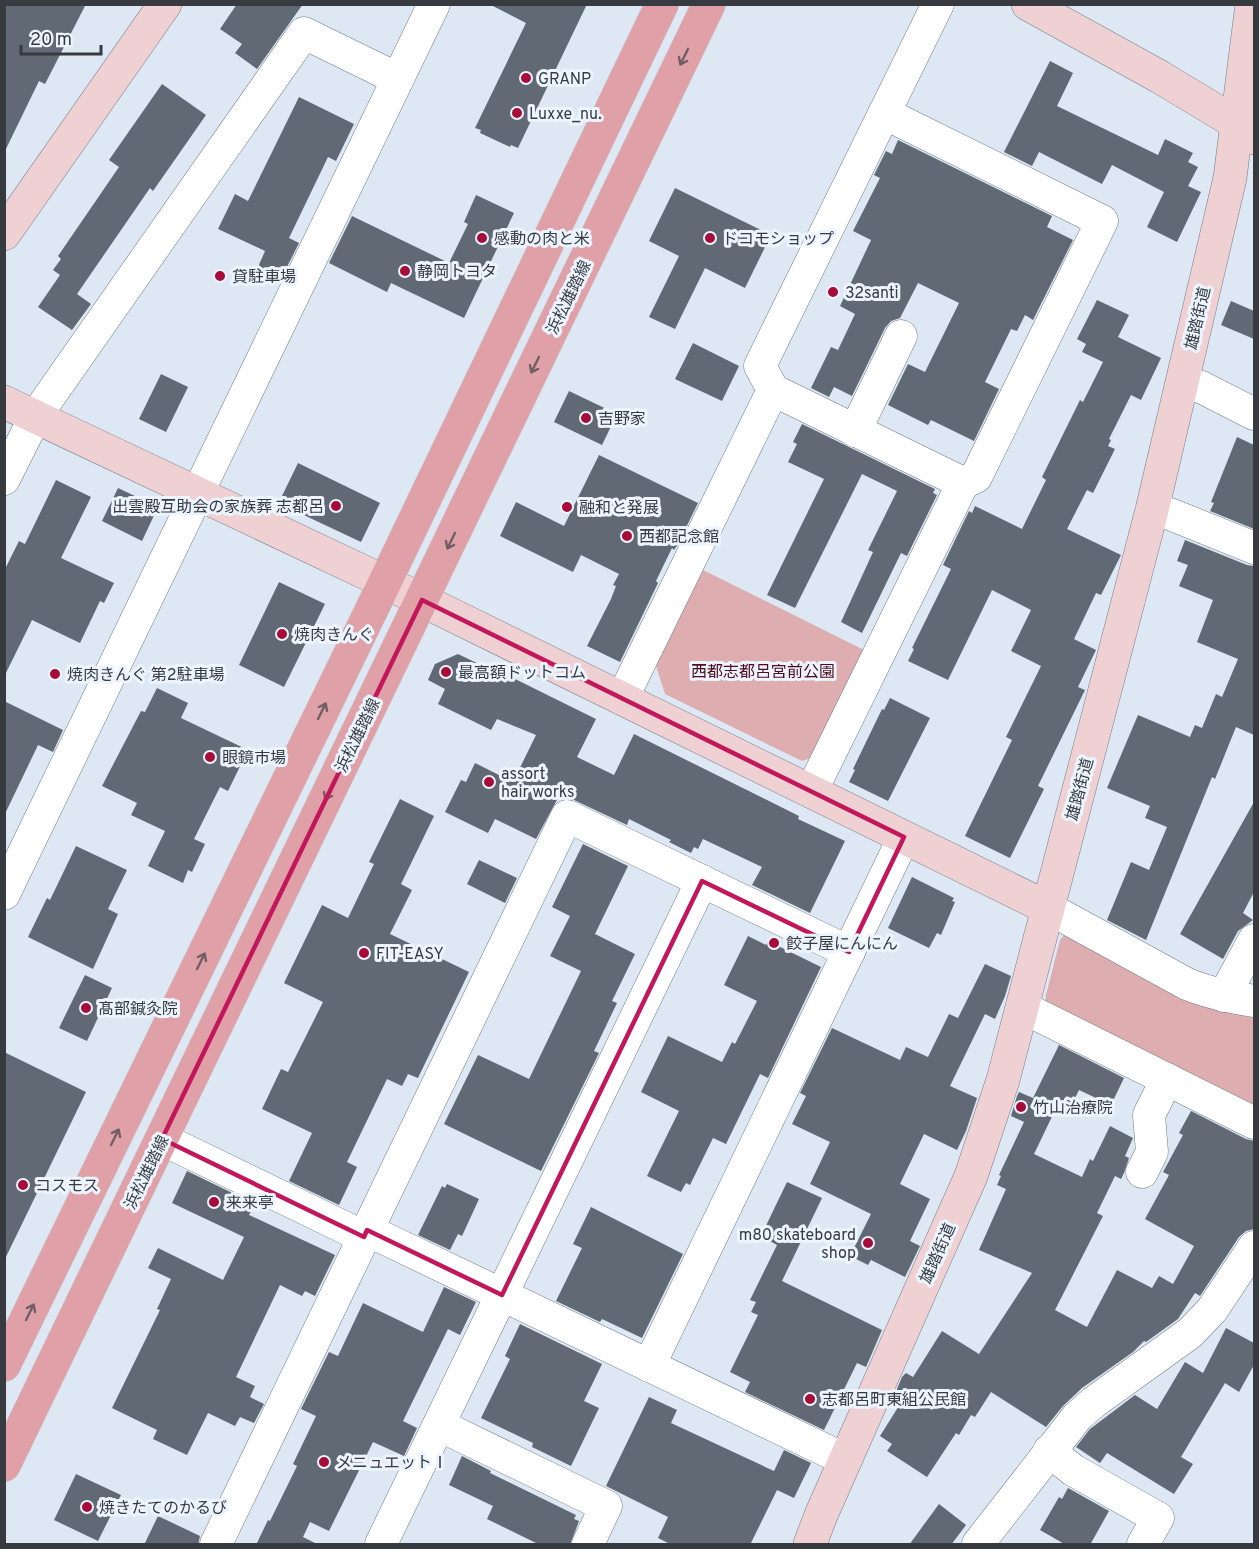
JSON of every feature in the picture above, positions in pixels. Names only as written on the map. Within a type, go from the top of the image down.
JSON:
[{"type":"main road","points":[[4,1365],[385,582],[662,4]]},
{"type":"main road","name":"浜松雄踏線","points":[[4,1465],[709,4]]},
{"type":"street","points":[[4,234],[165,4]]},
{"type":"street","points":[[4,894],[434,4]]},
{"type":"street","points":[[938,4],[760,366],[773,390],[963,483]]},
{"type":"street","points":[[1028,4],[1121,54],[1246,131]]},
{"type":"street","name":"雄踏街道","points":[[810,1545],[971,1176],[994,1112],[1152,510],[1230,178],[1246,131],[1252,4]]},
{"type":"street","points":[[4,479],[35,417],[304,33],[398,79]]},
{"type":"street","points":[[811,792],[963,483],[976,477],[1102,220],[884,113]]},
{"type":"street","points":[[855,431],[902,336]]},
{"type":"street","points":[[1182,383],[1201,387],[1254,414]]},
{"type":"street","points":[[622,699],[773,390]]},
{"type":"street","points":[[4,402],[385,582],[904,837],[1048,908],[1187,984],[1224,996],[1254,1001]]},
{"type":"street","points":[[1152,510],[1170,514],[1254,548]]},
{"type":"street","points":[[216,1545],[567,816],[849,952]]},
{"type":"street","points":[[649,1366],[904,837]]},
{"type":"street","points":[[381,1545],[702,881]]},
{"type":"street","points":[[1224,996],[1254,940]]},
{"type":"street","points":[[1022,1007],[1254,1123]]},
{"type":"street","points":[[1142,1172],[1152,1152],[1149,1115],[1167,1079]]},
{"type":"street","points":[[162,1139],[502,1295],[846,1460]]},
{"type":"street","points":[[978,1545],[1077,1417],[1202,1322],[1254,1247]]},
{"type":"street","points":[[439,1425],[606,1506],[588,1545]]},
{"type":"street","points":[[1049,1451],[1073,1470],[1158,1518],[1143,1545]]},
{"type":"highlighted area","points":[[422,600],[904,837],[849,952],[702,881],[502,1295],[367,1230],[364,1237],[162,1139]]},
{"type":"green space","name":"西都志都呂宮前公園","points":[[699,568],[866,651],[814,757],[802,761],[665,694],[654,660]]},
{"type":"green space","points":[[1065,934],[1254,1007],[1254,1117],[1045,1004],[1060,940]]},
{"type":"building","points":[[4,4],[86,4],[45,84],[39,81],[4,153]]},
{"type":"building","points":[[237,4],[303,4],[257,69],[235,53],[242,44],[220,29]]},
{"type":"building","name":"GRANP","points":[[489,4],[587,4],[518,148],[511,145],[510,147],[480,133],[481,130],[475,128],[526,23]]},
{"type":"building","points":[[1050,61],[1073,73],[1057,106],[1158,155],[1165,139],[1193,153],[1188,162],[1198,167],[1188,186],[1201,192],[1177,242],[1147,227],[1164,192],[1112,165],[1102,184],[1039,152],[1032,166],[1004,152]]},
{"type":"building","points":[[162,84],[206,115],[153,191],[150,188],[77,294],[91,304],[72,330],[38,307],[60,275],[53,270],[61,259],[58,256],[119,167],[109,160]]},
{"type":"building","points":[[299,97],[354,124],[336,161],[328,157],[289,238],[299,243],[281,279],[258,267],[265,251],[218,229],[235,194],[248,201]]},
{"type":"building","points":[[898,140],[1052,216],[1047,227],[1073,240],[1033,320],[1025,315],[1017,331],[1011,329],[985,382],[999,389],[974,441],[931,420],[928,425],[888,405],[908,364],[925,372],[959,303],[918,283],[900,318],[891,321],[885,328],[852,396],[834,387],[829,397],[811,388],[831,347],[838,350],[855,314],[840,306],[871,240],[853,231],[880,178],[874,175],[886,151],[892,154]]},
{"type":"building","name":"ドコモショップ","points":[[675,188],[771,235],[745,288],[705,268],[675,329],[649,317],[679,256],[649,241]]},
{"type":"building","name":"静岡トヨタ","points":[[476,195],[514,213],[464,318],[391,283],[387,292],[329,263],[352,216],[449,263],[468,224],[464,222]]},
{"type":"building","points":[[1097,300],[1129,315],[1118,337],[1161,358],[1141,400],[1131,395],[1109,439],[1111,440],[1108,446],[1115,449],[1093,493],[1087,490],[1067,529],[1121,555],[1101,595],[1096,593],[1074,639],[1096,650],[1078,687],[1085,690],[1038,786],[1044,789],[1010,858],[965,836],[1012,740],[1006,737],[1041,666],[1011,651],[1031,610],[992,590],[948,680],[908,661],[914,649],[912,648],[951,569],[943,565],[969,511],[972,513],[975,506],[1022,529],[1046,480],[1042,477],[1080,400],[1083,402],[1103,362],[1082,352],[1086,344],[1077,339]]},
{"type":"building","points":[[1231,301],[1254,311],[1254,339],[1221,325]]},
{"type":"building","points":[[693,343],[739,366],[722,401],[675,379]]},
{"type":"building","points":[[161,374],[188,387],[166,432],[139,419]]},
{"type":"building","name":"吉野家","points":[[569,391],[617,414],[602,445],[554,422]]},
{"type":"building","points":[[802,424],[935,489],[933,493],[937,495],[907,556],[901,553],[862,633],[841,622],[873,552],[868,550],[897,491],[862,474],[795,608],[767,595],[824,479],[788,462],[797,444],[793,442]]},
{"type":"building","points":[[1237,437],[1254,445],[1254,529],[1210,511],[1214,503],[1211,502]]},
{"type":"building","points":[[599,455],[698,503],[678,544],[674,550],[672,548],[620,662],[587,646],[611,599],[616,586],[613,585],[619,574],[581,555],[573,572],[500,536],[516,502],[564,526]]},
{"type":"building","name":"出雲殿互助会の家族葬 志都呂","points":[[298,463],[380,503],[361,542],[291,509],[295,502],[282,496]]},
{"type":"building","points":[[56,480],[91,497],[61,558],[114,583],[104,603],[100,601],[80,643],[32,620],[4,677],[4,571],[19,541],[25,544]]},
{"type":"building","points":[[118,488],[158,507],[142,541],[102,521]]},
{"type":"building","points":[[1185,540],[1254,566],[1254,735],[1236,727],[1215,779],[1212,777],[1146,940],[1107,920],[1131,862],[1149,870],[1167,827],[1145,818],[1150,806],[1107,788],[1138,715],[1190,737],[1195,725],[1202,728],[1216,694],[1222,697],[1238,659],[1197,642],[1213,600],[1179,586],[1188,565],[1177,561]]},
{"type":"building","name":"焼肉きんぐ","points":[[279,582],[325,604],[284,687],[239,665]]},
{"type":"building","points":[[458,654],[485,667],[487,665],[596,719],[577,757],[614,775],[634,734],[845,841],[810,913],[752,885],[762,867],[703,839],[698,849],[694,847],[691,853],[629,819],[627,825],[574,800],[559,796],[536,839],[495,819],[488,833],[445,812],[461,780],[466,782],[475,763],[513,782],[536,735],[497,719],[491,730],[438,704],[445,689],[428,680],[435,664]]},
{"type":"building","points":[[157,688],[188,703],[181,718],[248,750],[228,791],[220,787],[194,839],[205,844],[192,872],[188,870],[183,883],[148,866],[165,831],[131,815],[137,803],[102,786],[141,711],[145,712]]},
{"type":"building","points":[[890,698],[930,718],[888,801],[849,782],[882,709],[884,710]]},
{"type":"building","points":[[4,701],[63,730],[53,752],[38,745],[4,816]]},
{"type":"building","points":[[400,799],[434,816],[401,884],[412,890],[390,934],[469,972],[418,1078],[408,1074],[402,1086],[387,1079],[347,1162],[357,1167],[339,1205],[289,1181],[312,1133],[262,1109],[281,1069],[288,1072],[323,1002],[284,983],[322,905],[348,918],[374,864],[369,862]]},
{"type":"building","points":[[1254,802],[1254,892],[1243,913],[1253,920],[1238,931],[1223,959],[1180,934]]},
{"type":"building","points":[[583,844],[628,866],[595,934],[635,954],[612,1001],[617,1003],[594,1051],[599,1053],[541,1171],[444,1124],[478,1055],[529,1079],[581,971],[550,956],[570,916],[552,907]]},
{"type":"building","points":[[76,846],[127,870],[108,909],[118,914],[93,969],[28,937],[47,898],[50,900]]},
{"type":"building","points":[[479,860],[517,878],[505,903],[467,884]]},
{"type":"building","points":[[912,877],[954,898],[952,901],[955,902],[941,935],[937,933],[929,948],[888,928]]},
{"type":"building","points":[[748,936],[766,945],[768,941],[821,967],[768,1078],[760,1074],[726,1144],[713,1138],[690,1185],[686,1183],[681,1192],[647,1176],[679,1111],[641,1092],[668,1036],[722,1062],[732,1042],[735,1044],[757,1001],[724,985]]},
{"type":"building","points":[[985,964],[1011,976],[995,1019],[985,1014],[950,1086],[977,1098],[957,1150],[924,1134],[900,1184],[930,1199],[910,1241],[920,1246],[905,1277],[871,1260],[868,1265],[850,1256],[871,1214],[810,1184],[830,1142],[792,1124],[806,1096],[800,1093],[832,1028],[900,1060],[906,1047],[928,1057],[949,1014],[958,1018]]},
{"type":"building","points":[[85,975],[112,988],[87,1041],[59,1028]]},
{"type":"building","points":[[1059,1045],[1124,1078],[1111,1105],[1079,1090],[1072,1104],[1060,1100],[1034,1154],[1082,1177],[1090,1159],[1093,1161],[1110,1126],[1133,1138],[1125,1156],[1129,1158],[1124,1173],[1121,1179],[1115,1176],[1097,1213],[1103,1216],[1055,1310],[1087,1327],[1117,1270],[1152,1288],[1159,1276],[1173,1284],[1194,1246],[1145,1219],[1169,1175],[1163,1172],[1183,1135],[1179,1133],[1191,1111],[1254,1141],[1254,1229],[1246,1231],[1239,1237],[1200,1296],[1195,1293],[1178,1319],[1146,1342],[1144,1341],[1133,1352],[1082,1388],[1046,1427],[991,1392],[975,1417],[971,1415],[959,1435],[956,1433],[927,1477],[887,1451],[892,1444],[880,1436],[902,1401],[894,1396],[902,1377],[906,1373],[913,1377],[942,1331],[979,1354],[1032,1273],[979,1250],[1006,1189],[997,1185],[1001,1176],[999,1175],[1024,1122],[1011,1116],[1017,1096],[1019,1092],[1033,1098]]},
{"type":"building","name":"コスモス","points":[[4,1052],[86,1092],[4,1261]]},
{"type":"building","points":[[187,1171],[255,1204],[249,1215],[335,1255],[315,1296],[305,1291],[302,1296],[280,1285],[236,1377],[255,1386],[250,1397],[264,1404],[254,1423],[240,1417],[235,1426],[208,1413],[187,1455],[153,1439],[157,1430],[112,1408],[160,1310],[157,1309],[171,1279],[148,1268],[158,1248],[223,1280],[244,1237],[172,1203]]},
{"type":"building","points":[[787,1182],[822,1198],[782,1281],[882,1330],[866,1367],[857,1363],[824,1430],[745,1392],[750,1382],[730,1372],[758,1315],[751,1312],[756,1302],[750,1300],[777,1245],[761,1236]]},
{"type":"building","points":[[447,1184],[479,1199],[462,1236],[458,1234],[450,1250],[418,1235],[442,1186],[445,1188]]},
{"type":"building","points":[[591,1207],[683,1254],[642,1338],[602,1319],[600,1322],[556,1301],[582,1248],[573,1244]]},
{"type":"building","points":[[444,1287],[476,1302],[460,1335],[448,1329],[403,1421],[417,1428],[404,1456],[373,1442],[329,1531],[310,1522],[303,1537],[319,1545],[256,1545],[297,1466],[293,1464],[316,1416],[301,1409],[329,1352],[338,1356],[363,1303],[423,1332]]},
{"type":"building","points":[[520,1324],[602,1364],[584,1401],[599,1408],[571,1466],[532,1447],[533,1443],[481,1418],[510,1359],[505,1356]]},
{"type":"building","points":[[1226,1328],[1254,1343],[1254,1365],[1239,1392],[1225,1383],[1181,1457],[1193,1464],[1174,1494],[1107,1453],[1100,1463],[1076,1447],[1090,1429],[1135,1395],[1157,1409],[1185,1362],[1203,1373]]},
{"type":"building","points":[[649,1397],[677,1410],[671,1423],[774,1471],[784,1450],[811,1463],[794,1498],[777,1490],[750,1545],[672,1545],[658,1538],[668,1517],[606,1486]]},
{"type":"building","points":[[462,1456],[491,1471],[490,1473],[576,1515],[574,1519],[579,1521],[570,1545],[540,1545],[487,1519],[493,1506],[449,1485]]},
{"type":"building","name":"焼きたてのかるび","points":[[76,1474],[121,1495],[98,1541],[54,1520]]},
{"type":"building","points":[[1068,1488],[1109,1511],[1090,1545],[1066,1545],[1040,1530],[1059,1497],[1062,1499]]},
{"type":"building","points":[[939,1504],[966,1525],[951,1545],[909,1545]]},
{"type":"building","points":[[158,1516],[200,1536],[198,1545],[144,1545]]},
{"type":"place","name":"GRANP","points":[[526,78]]},
{"type":"place","name":"Luxxe_nu.","points":[[517,113]]},
{"type":"place","name":"感動の肉と米","points":[[482,238]]},
{"type":"place","name":"ドコモショップ","points":[[710,238]]},
{"type":"place","name":"静岡トヨタ","points":[[405,271]]},
{"type":"place","name":"貸駐車場","points":[[220,276]]},
{"type":"place","name":"32santi","points":[[833,292]]},
{"type":"place","name":"吉野家","points":[[586,418]]},
{"type":"place","name":"出雲殿互助会の家族葬 志都呂","points":[[336,506]]},
{"type":"place","name":"融和と発展","points":[[567,507]]},
{"type":"place","name":"西都記念館","points":[[627,536]]},
{"type":"place","name":"焼肉きんぐ","points":[[282,634]]},
{"type":"place","name":"最高額ドットコム","points":[[446,672]]},
{"type":"place","name":"焼肉きんぐ 第2駐車場","points":[[55,674]]},
{"type":"place","name":"眼鏡市場","points":[[210,757]]},
{"type":"place","name":"assort hair works","points":[[489,782]]},
{"type":"place","name":"餃子屋にんにん","points":[[774,943]]},
{"type":"place","name":"FIT-EASY","points":[[364,953]]},
{"type":"place","name":"髙部鍼灸院","points":[[86,1008]]},
{"type":"place","name":"竹山治療院","points":[[1021,1107]]},
{"type":"place","name":"コスモス","points":[[23,1185]]},
{"type":"place","name":"来来亭","points":[[214,1202]]},
{"type":"place","name":"m80 skateboard shop","points":[[868,1243]]},
{"type":"place","name":"志都呂町東組公民館","points":[[810,1399]]},
{"type":"place","name":"メニュエットⅠ","points":[[324,1462]]},
{"type":"place","name":"焼きたてのかるび","points":[[87,1507]]}]
